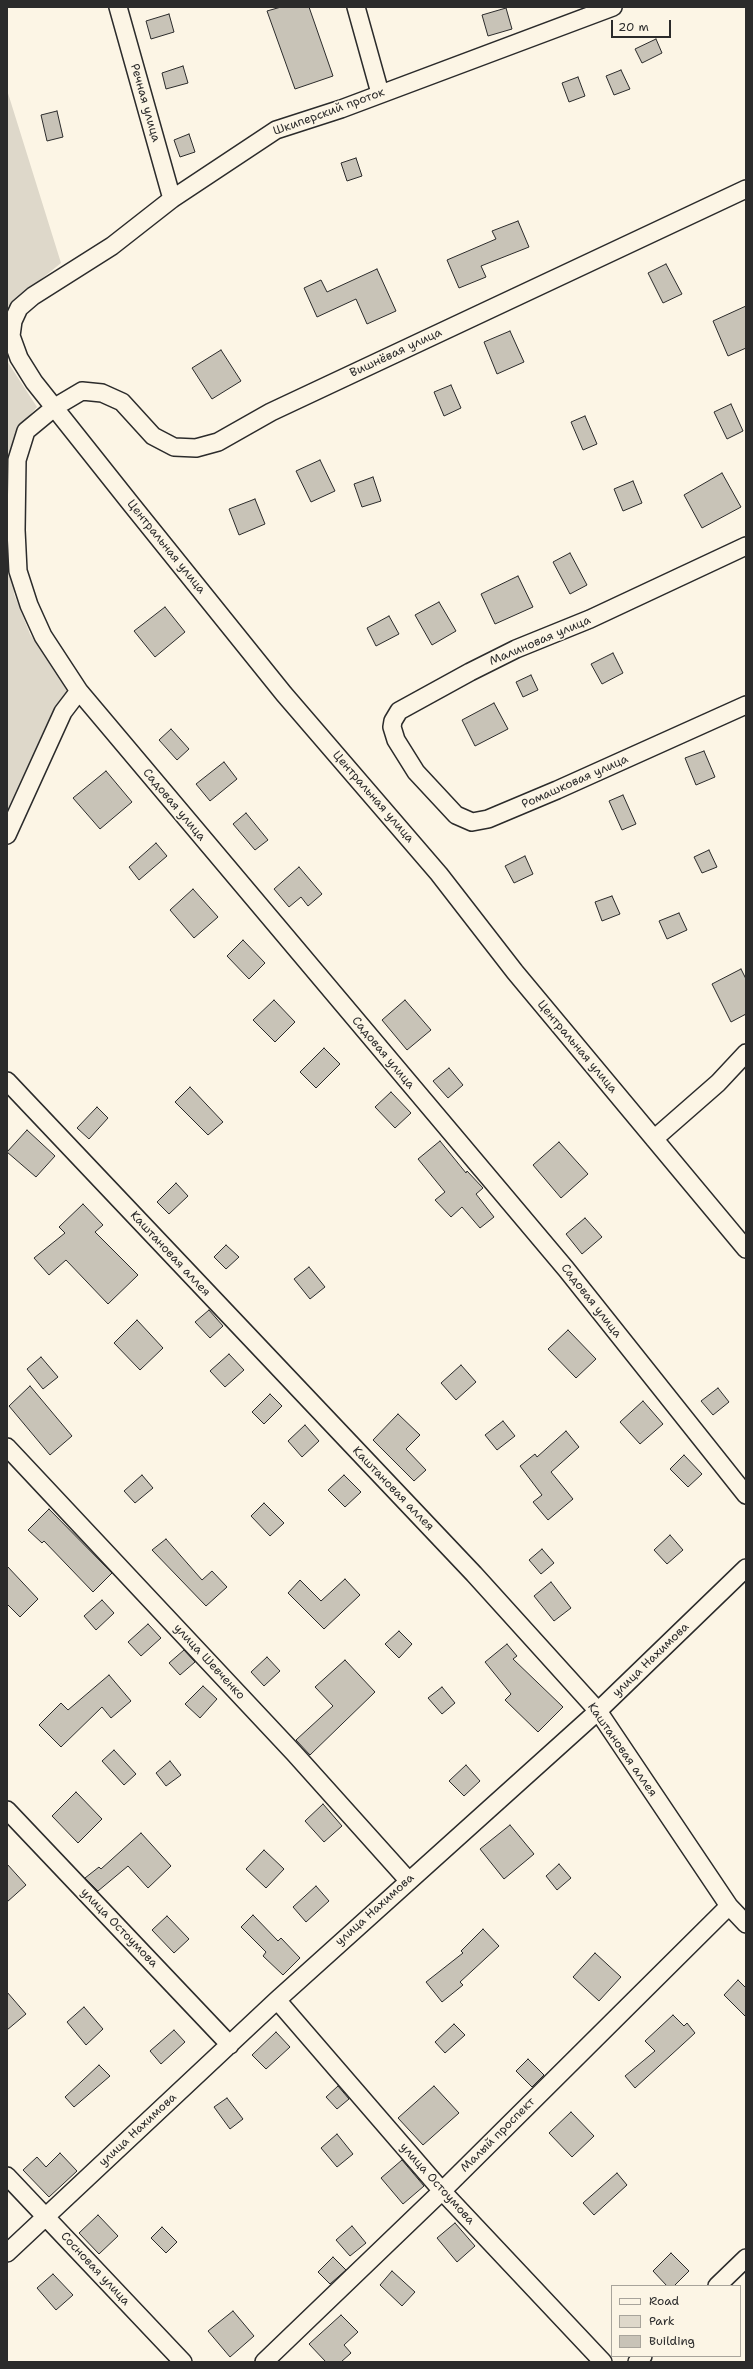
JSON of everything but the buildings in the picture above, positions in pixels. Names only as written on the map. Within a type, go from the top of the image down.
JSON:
[{"type":"street","name":"Речная улица","points":[[118,7],[172,199]]},
{"type":"street","points":[[356,7],[380,93]]},
{"type":"street","name":"Шкиперский проток","points":[[11,336],[13,321],[20,308],[33,296],[112,246],[172,199],[276,130],[380,93],[592,11],[613,7]]},
{"type":"street","name":"Вишнёвая улица","points":[[30,605],[18,571],[17,460],[26,431],[55,407],[82,391],[102,393],[122,402],[153,436],[174,447],[196,448],[218,442],[271,412],[746,189]]},
{"type":"street","name":"Центральная улица","points":[[11,336],[19,358],[34,382],[279,687],[439,874],[514,972],[746,1249]]},
{"type":"street","name":"Малиновая улица","points":[[416,772],[396,740],[392,727],[399,711],[470,672],[516,650],[590,619],[746,546]]},
{"type":"street","name":"Садовая улица","points":[[30,605],[43,636],[79,690],[566,1269],[746,1495]]},
{"type":"street","points":[[7,835],[64,712],[79,690]]},
{"type":"street","name":"Ромашковая улица","points":[[416,772],[456,815],[472,822],[488,819],[746,706]]},
{"type":"street","points":[[654,1139],[718,1083],[746,1053]]},
{"type":"street","name":"Каштановая аллея","points":[[7,1081],[474,1574],[598,1711],[729,1906],[746,1924]]},
{"type":"street","name":"улица Шевченко","points":[[7,1447],[294,1753],[408,1880]]},
{"type":"street","name":"улица Нахимова","points":[[7,2253],[230,2045],[276,2000],[598,1711],[746,1568]]},
{"type":"street","name":"улица Остоумова","points":[[7,1810],[230,2045]]},
{"type":"street","name":"Малый проспект","points":[[264,2362],[442,2191],[729,1906]]},
{"type":"street","name":"улица Остоумова","points":[[276,2000],[442,2191],[603,2362]]},
{"type":"street","name":"Сосновая улица","points":[[7,2176],[183,2362]]},
{"type":"street","points":[[718,2285],[746,2258]]},
{"type":"green space","points":[[7,90],[61,263],[7,307]]},
{"type":"green space","points":[[7,361],[37,407],[18,428],[10,460],[9,530],[14,594],[30,634],[67,691],[7,819]]}]
